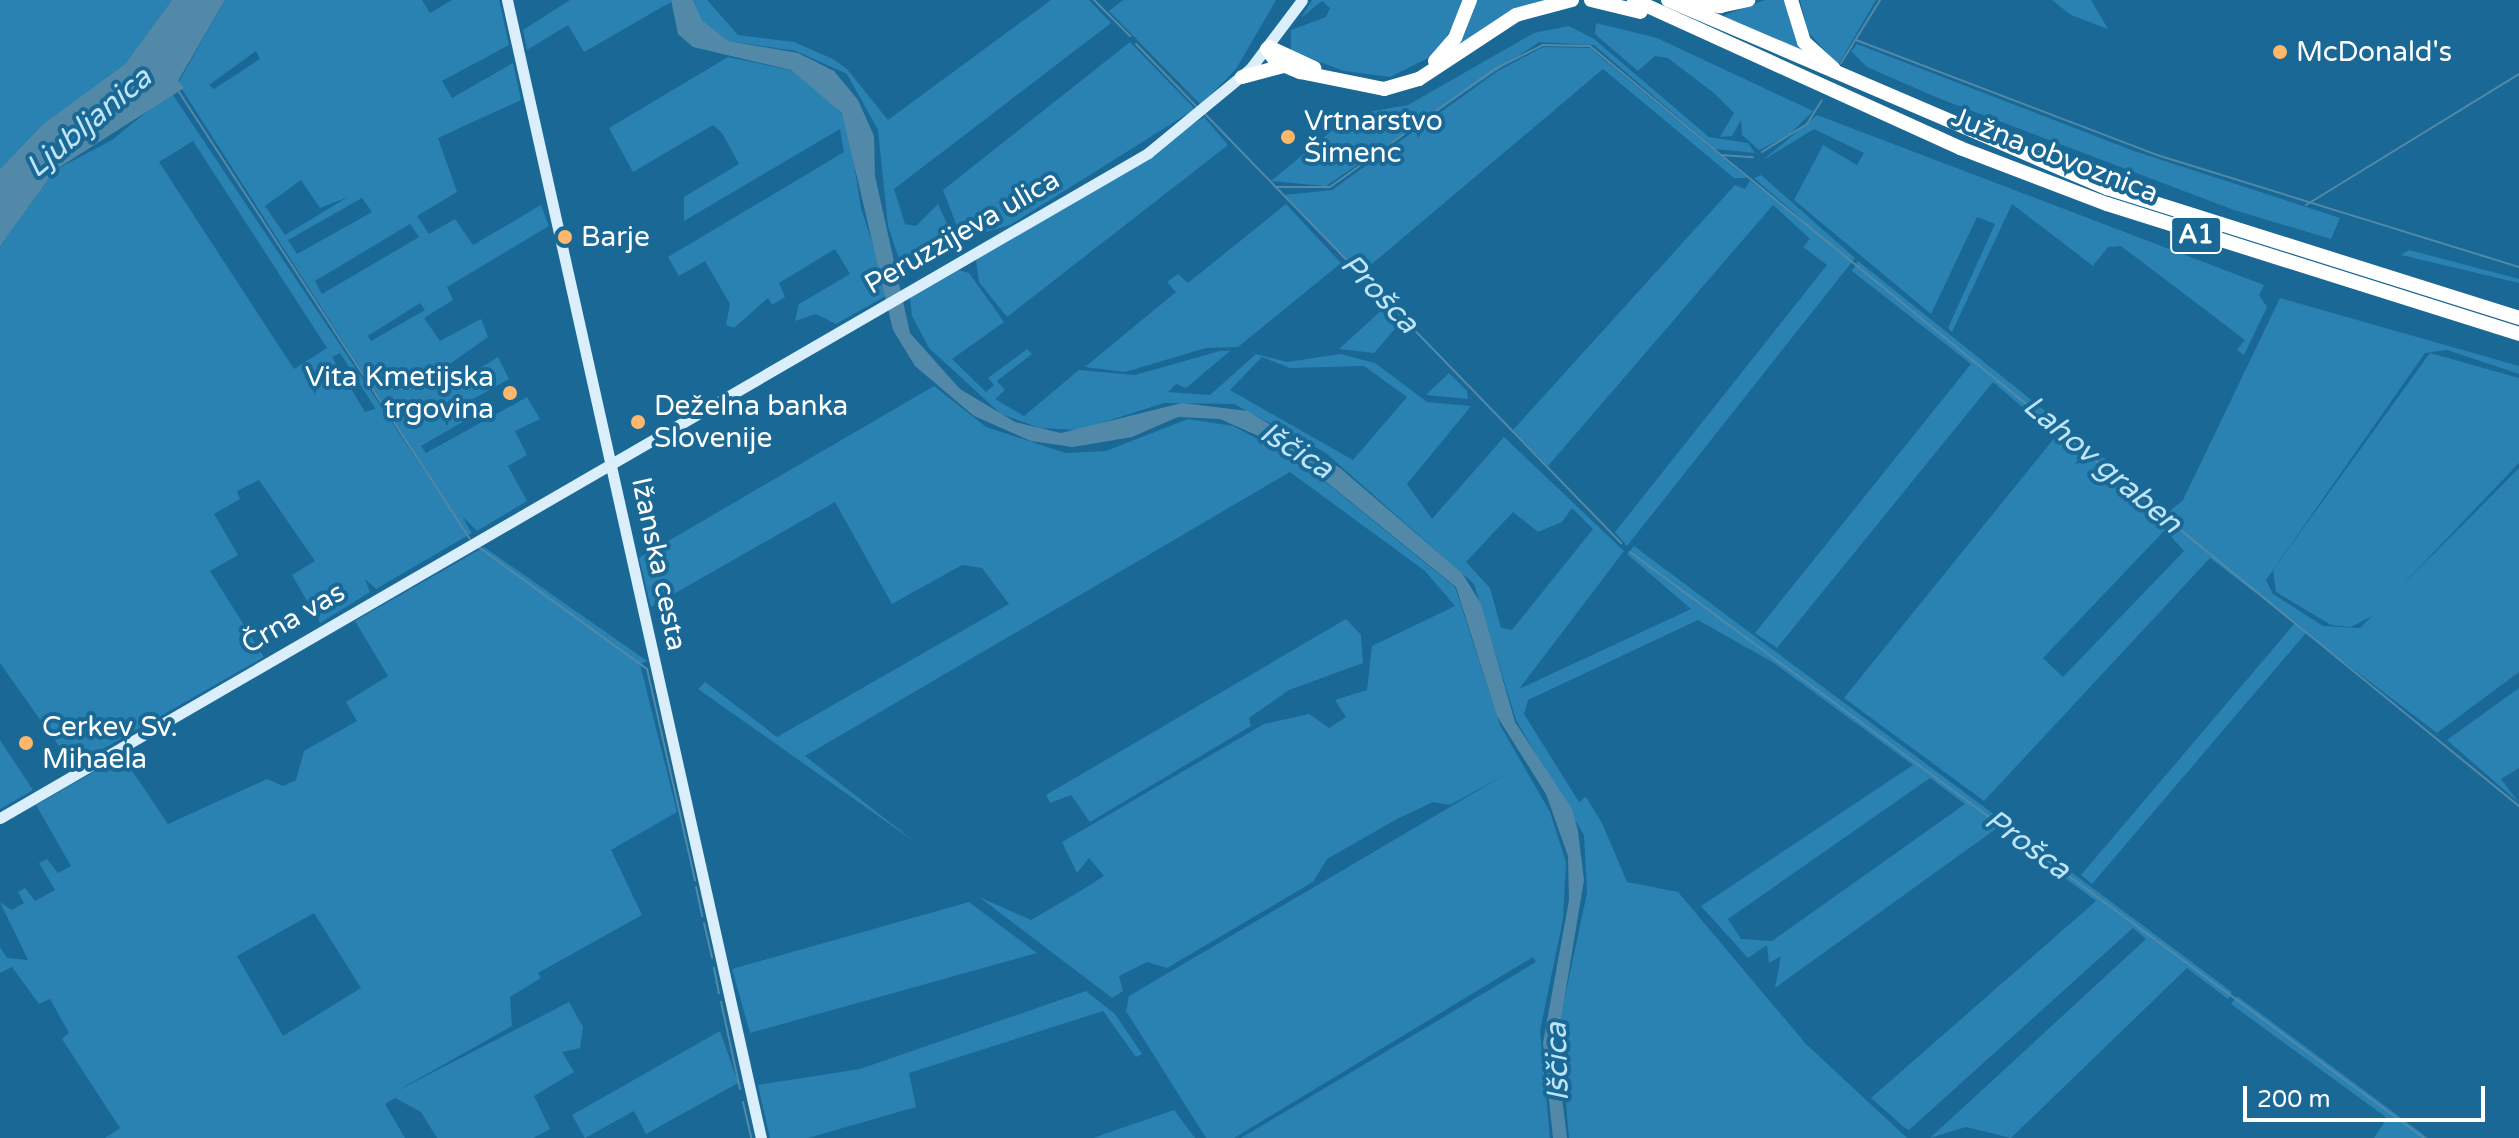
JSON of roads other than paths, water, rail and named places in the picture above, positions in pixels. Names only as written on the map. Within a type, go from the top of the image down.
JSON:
[{"type":"highway","points":[[1268,48],[1351,81],[1398,79],[1443,53],[1470,0]]},
{"type":"highway","points":[[1268,48],[1284,66],[1347,87],[1393,87],[1430,72],[1516,15],[1572,0]]},
{"type":"highway","points":[[1591,0],[1695,30]]},
{"type":"highway","name":"Južna obvoznica","points":[[1634,0],[1695,30],[2107,204],[2519,334]]},
{"type":"highway","name":"Južna obvoznica","points":[[1668,0],[1997,145],[2290,251],[2519,318]]},
{"type":"highway","points":[[1685,0],[1720,6],[1748,0]]},
{"type":"highway","points":[[1791,0],[1801,36],[1824,63],[1997,145]]},
{"type":"highway","points":[[1242,77],[1284,66]]},
{"type":"street","name":"Ižanska cesta","points":[[507,0],[761,1138]]},
{"type":"street","name":"Peruzzijeva ulica","points":[[612,464],[929,276],[1148,153],[1242,77],[1268,48],[1302,0]]},
{"type":"street","name":"Črna vas","points":[[0,818],[612,464]]},
{"type":"water","name":"Ljubljanica","points":[[172,0],[225,0],[178,81],[184,88],[55,170],[0,246],[0,169],[43,124],[125,64]]},
{"type":"water","name":"Iščica","points":[[671,0],[693,0],[702,20],[728,41],[798,53],[834,71],[858,100],[874,136],[875,176],[910,333],[960,389],[1015,422],[1061,433],[1182,403],[1248,411],[1340,468],[1462,573],[1481,604],[1515,722],[1572,809],[1578,831],[1584,880],[1556,1049],[1567,1138],[1553,1138],[1543,1043],[1569,900],[1568,856],[1546,794],[1497,716],[1456,587],[1283,447],[1220,419],[1178,417],[1132,437],[1073,447],[1031,441],[974,416],[915,366],[893,330],[842,113],[791,70],[693,47],[678,34]]},
{"type":"waterway","name":"Prošca","points":[[1094,0],[1130,36]]},
{"type":"waterway","points":[[1841,63],[1880,0]]},
{"type":"waterway","points":[[1856,40],[2157,155],[2519,267]]},
{"type":"waterway","name":"Prošca","points":[[1136,44],[1197,107]]},
{"type":"waterway","points":[[1275,187],[1330,187],[1495,69],[1543,45],[1590,46],[1721,155],[1753,157]]},
{"type":"waterway","points":[[2306,205],[2519,74]]},
{"type":"waterway","points":[[179,92],[470,539]]},
{"type":"waterway","points":[[1762,152],[1807,124],[1822,100]]},
{"type":"waterway","name":"Prošca","points":[[1205,114],[1621,543]]},
{"type":"waterway","name":"Lahov graben","points":[[1721,155],[2519,806]]},
{"type":"waterway","points":[[477,546],[647,669],[695,881]]},
{"type":"waterway","name":"Prošca","points":[[1630,552],[2424,1138]]},
{"type":"waterway","points":[[696,887],[702,916]]},
{"type":"waterway","points":[[704,923],[712,958]]},
{"type":"waterway","points":[[714,968],[719,994]]},
{"type":"waterway","points":[[721,1002],[740,1089]]},
{"type":"waterway","points":[[743,1102],[751,1138]]},
{"type":"place","name":"McDonald's","points":[[2280,52]]},
{"type":"place","name":"Vrtnarstvo Šimenc","points":[[1288,137]]},
{"type":"place","name":"Barje","points":[[565,237]]},
{"type":"place","name":"Vita Kmetijska trgovina","points":[[510,393]]},
{"type":"place","name":"Deželna banka Slovenije","points":[[638,422]]},
{"type":"place","name":"Cerkev Sv. Mihaela","points":[[26,743]]}]
